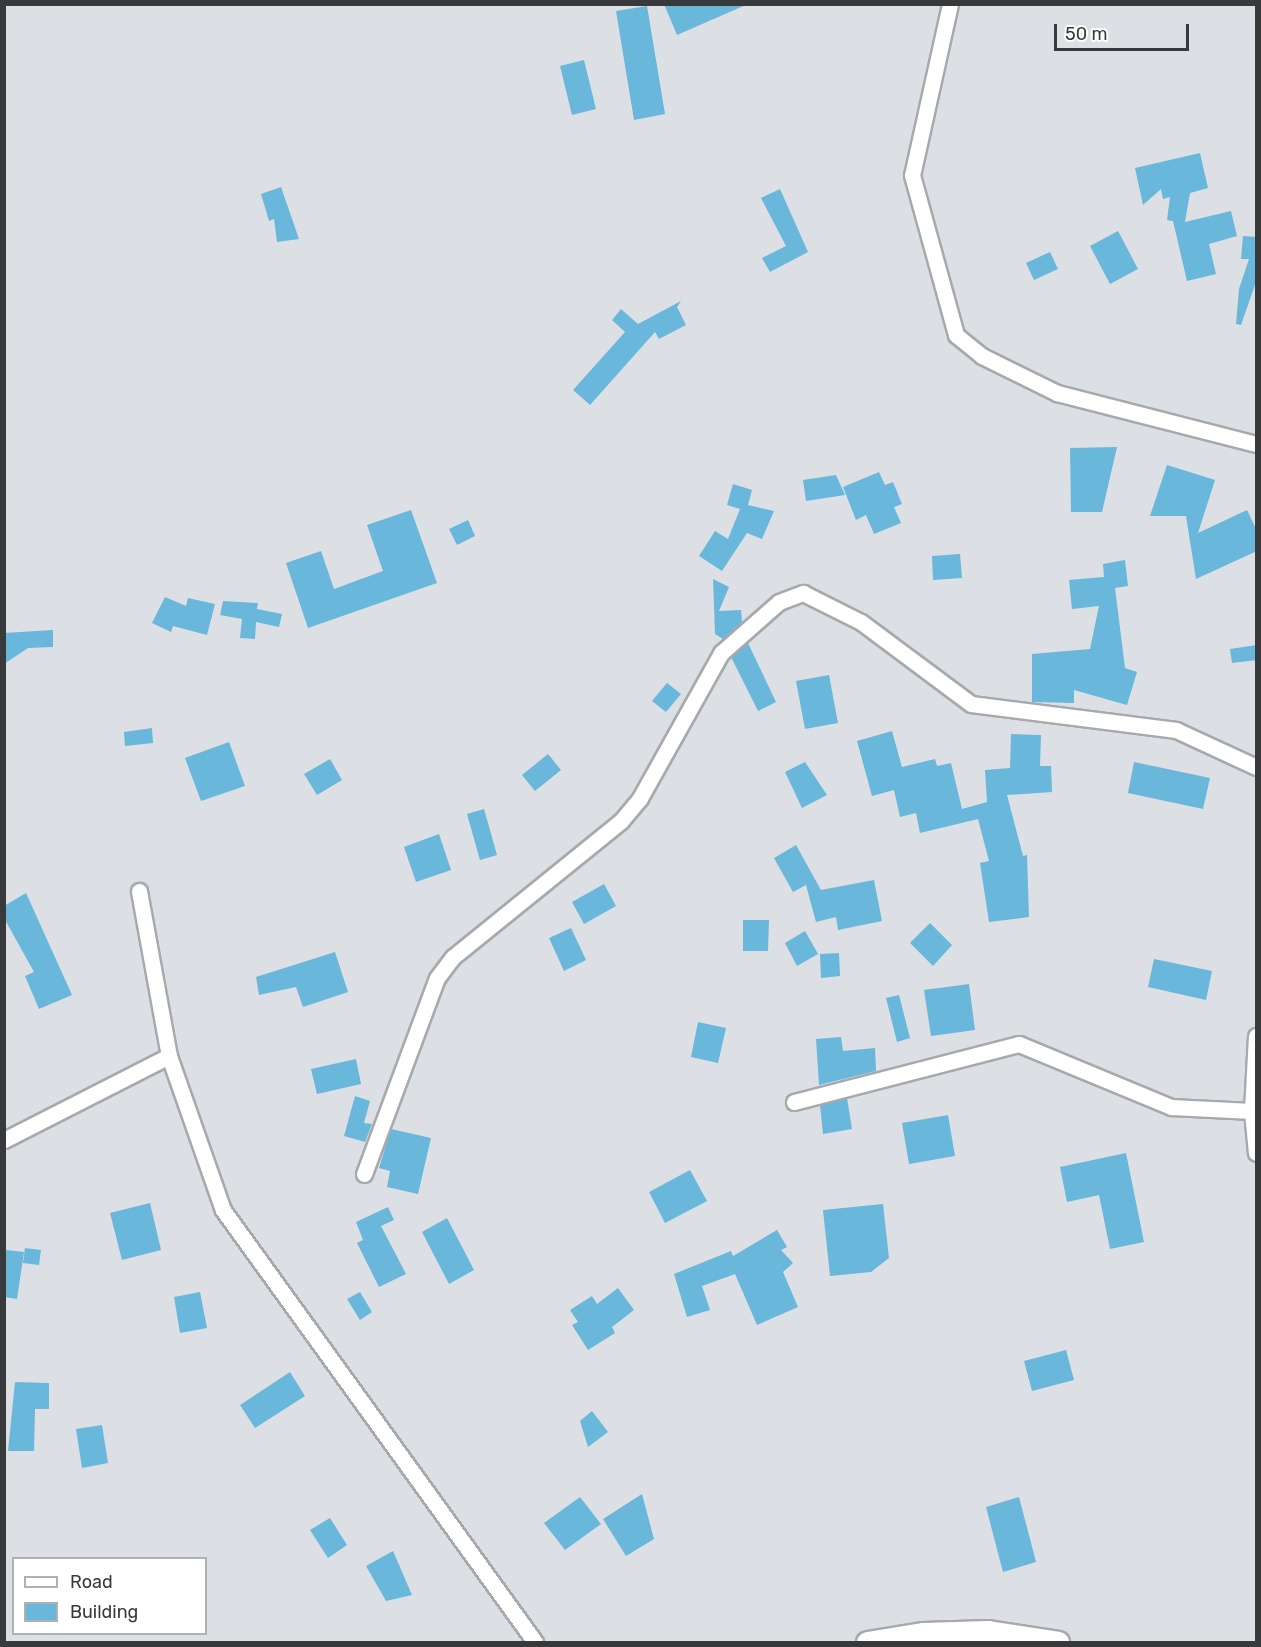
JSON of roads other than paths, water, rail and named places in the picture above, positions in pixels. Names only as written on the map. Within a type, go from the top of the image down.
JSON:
[{"type":"main road","points":[[867,1642],[923,1633],[988,1631],[1058,1642]]},
{"type":"street","points":[[950,4],[912,174],[956,334],[982,356],[1057,393],[1257,444]]},
{"type":"street","points":[[364,1174],[437,978],[461,949],[621,821],[640,798],[721,653],[779,602],[803,593],[861,622],[971,704],[1176,730],[1257,767]]},
{"type":"street","points":[[139,891],[169,1056],[224,1210],[535,1642]]},
{"type":"street","points":[[1257,1036],[1252,1111],[1257,1153]]},
{"type":"street","points":[[794,1102],[1019,1044],[1171,1107],[1252,1111]]},
{"type":"street","points":[[4,1140],[169,1056]]}]
